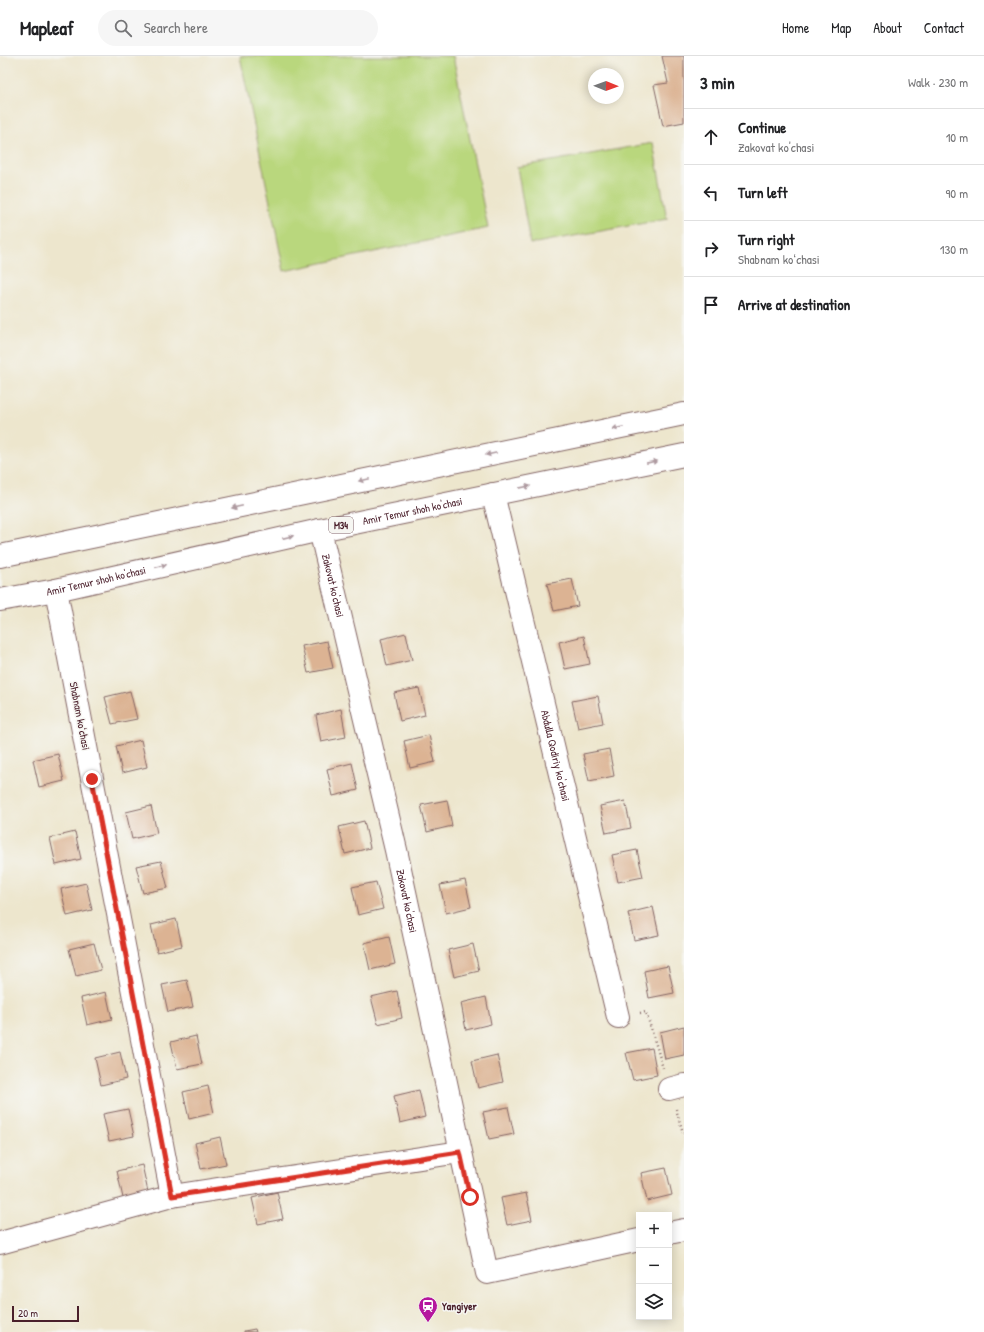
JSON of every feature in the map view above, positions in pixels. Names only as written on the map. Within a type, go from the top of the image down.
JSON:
[{"type":"main road","points":[[0,556],[684,414]]},
{"type":"main road","name":"Amir Temur shoh ko'chasi","points":[[0,600],[56,590],[320,530],[684,455]]},
{"type":"main road","name":"Abdulla Qodiriy ko'chasi","points":[[493,494],[618,1017]]},
{"type":"main road","name":"Zakovat ko'chasi","points":[[320,530],[396,850],[487,1273],[636,1241]]},
{"type":"main road","name":"Shabnam koʻchasi","points":[[56,590],[172,1196]]},
{"type":"main road","points":[[0,1243],[172,1196],[460,1152]]},
{"type":"main road","points":[[672,1232],[684,1230]]},
{"type":"path","points":[[618,1017],[646,1012],[677,1087],[684,1136]]},
{"type":"green space","points":[[240,56],[453,56],[488,228],[284,271]]},
{"type":"green space","points":[[653,143],[667,219],[530,244],[517,167]]},
{"type":"building","points":[[662,56],[684,56],[684,122],[663,126],[654,85],[668,83]]},
{"type":"building","points":[[572,579],[578,606],[554,611],[547,584]]},
{"type":"building","points":[[406,633],[412,660],[387,666],[381,639]]},
{"type":"building","points":[[584,636],[590,664],[565,669],[559,642]]},
{"type":"building","points":[[327,641],[333,668],[308,673],[302,646]]},
{"type":"building","points":[[419,688],[425,715],[400,721],[394,693]]},
{"type":"building","points":[[130,691],[137,719],[112,724],[105,697]]},
{"type":"building","points":[[598,696],[603,723],[578,728],[572,701]]},
{"type":"building","points":[[341,709],[346,737],[321,742],[316,715]]},
{"type":"building","points":[[429,735],[435,762],[410,768],[404,741]]},
{"type":"building","points":[[141,740],[147,767],[122,773],[116,746]]},
{"type":"building","points":[[609,749],[614,776],[589,781],[583,754]]},
{"type":"building","points":[[58,754],[64,781],[39,787],[33,760]]},
{"type":"building","points":[[352,763],[358,790],[333,796],[327,769]]},
{"type":"building","points":[[447,800],[452,826],[427,832],[421,805]]},
{"type":"building","points":[[625,801],[631,828],[606,833],[600,806]]},
{"type":"building","points":[[151,806],[157,833],[132,839],[126,812]]},
{"type":"building","points":[[364,821],[370,848],[345,854],[339,827]]},
{"type":"building","points":[[75,832],[81,859],[56,865],[50,838]]},
{"type":"building","points":[[637,850],[643,877],[618,882],[612,855]]},
{"type":"building","points":[[161,861],[168,888],[143,893],[136,866]]},
{"type":"building","points":[[465,880],[471,907],[446,913],[440,885]]},
{"type":"building","points":[[376,882],[383,909],[358,915],[352,887]]},
{"type":"building","points":[[86,883],[92,910],[67,916],[61,889]]},
{"type":"building","points":[[653,907],[659,935],[634,940],[628,913]]},
{"type":"building","points":[[176,919],[182,946],[157,952],[151,925]]},
{"type":"building","points":[[389,937],[395,964],[370,970],[364,943]]},
{"type":"building","points":[[94,943],[101,970],[76,976],[69,949]]},
{"type":"building","points":[[473,944],[479,971],[454,977],[448,950]]},
{"type":"building","points":[[668,966],[674,993],[649,998],[644,971]]},
{"type":"building","points":[[187,980],[193,1007],[168,1012],[162,985]]},
{"type":"building","points":[[397,991],[402,1018],[378,1024],[371,997]]},
{"type":"building","points":[[106,992],[112,1019],[87,1025],[81,998]]},
{"type":"building","points":[[486,997],[491,1024],[466,1030],[461,1003]]},
{"type":"building","points":[[684,1026],[684,1055],[665,1059],[660,1032]]},
{"type":"building","points":[[196,1036],[202,1064],[177,1069],[171,1042]]},
{"type":"building","points":[[652,1048],[657,1075],[633,1080],[626,1053]]},
{"type":"building","points":[[120,1052],[126,1079],[101,1085],[95,1058]]},
{"type":"building","points":[[497,1055],[503,1082],[478,1088],[472,1061]]},
{"type":"building","points":[[208,1086],[214,1113],[189,1119],[183,1092]]},
{"type":"building","points":[[419,1090],[425,1117],[400,1123],[394,1096]]},
{"type":"building","points":[[508,1107],[514,1134],[489,1139],[483,1112]]},
{"type":"building","points":[[128,1109],[134,1136],[109,1141],[103,1114]]},
{"type":"building","points":[[220,1137],[226,1164],[201,1169],[195,1143]]},
{"type":"building","points":[[142,1165],[148,1192],[123,1198],[117,1171]]},
{"type":"building","points":[[666,1168],[672,1195],[647,1201],[641,1173]]},
{"type":"building","points":[[277,1192],[283,1219],[258,1224],[252,1198]]},
{"type":"building","points":[[526,1193],[532,1220],[507,1225],[501,1198]]},
{"type":"building","points":[[255,1329],[256,1332],[244,1332],[244,1331]]},
{"type":"place","name":"Yangiyer","points":[[428,1323]]},
{"type":"route","points":[[92,779],[172,1196],[460,1152],[470,1197]]}]
